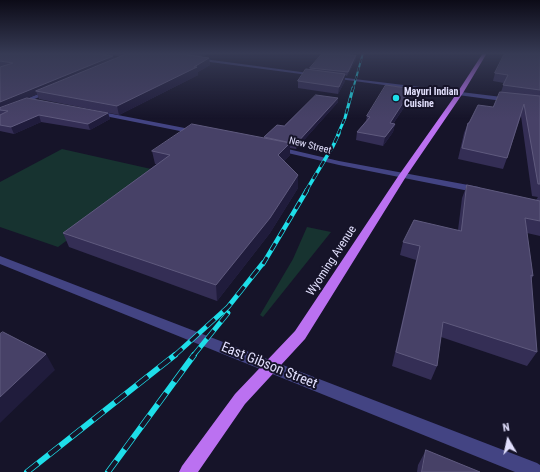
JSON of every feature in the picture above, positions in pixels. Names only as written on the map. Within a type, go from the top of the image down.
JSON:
[{"type":"main road","name":"Wyoming Avenue","points":[[188,472],[240,399],[300,335],[403,175],[471,75]]},
{"type":"street","points":[[318,75],[517,100]]},
{"type":"street","points":[[0,112],[56,88]]},
{"type":"street","points":[[28,100],[43,102]]},
{"type":"street","points":[[86,111],[205,134]]},
{"type":"street","name":"New Street","points":[[268,146],[339,163],[488,192]]},
{"type":"street","name":"East Gibson Street","points":[[0,260],[537,472]]},
{"type":"green space","points":[[62,149],[160,171],[58,247],[0,227],[0,182]]},
{"type":"green space","points":[[307,227],[331,232],[263,317],[260,315],[293,259]]},
{"type":"building","points":[[0,75],[66,75],[0,102]]},
{"type":"building","points":[[75,75],[181,75],[117,106],[36,91]]},
{"type":"building","points":[[302,75],[345,75],[339,87],[298,81]]},
{"type":"building","points":[[508,75],[540,75],[540,90],[503,85]]},
{"type":"building","points":[[386,85],[412,89],[390,123],[395,124],[385,137],[357,132],[370,117],[367,116]]},
{"type":"building","points":[[500,92],[540,96],[540,184],[538,184],[524,104],[507,158],[462,148],[468,123],[478,105],[493,107]]},
{"type":"building","points":[[316,95],[338,98],[296,144],[264,137],[277,125],[284,126]]},
{"type":"building","points":[[27,98],[108,113],[88,124],[39,115],[11,127],[0,125],[0,115],[8,111],[0,110],[0,108]]},
{"type":"building","points":[[192,124],[290,143],[278,155],[298,175],[270,218],[216,285],[63,233],[170,155],[152,151]]},
{"type":"building","points":[[467,185],[540,201],[540,221],[525,218],[533,276],[531,275],[537,352],[443,322],[437,366],[396,352],[420,246],[403,242],[414,220],[461,231]]},
{"type":"building","points":[[3,332],[46,354],[0,397],[0,334]]},
{"type":"building","points":[[426,450],[480,472],[422,472]]},
{"type":"railway","points":[[353,89],[357,75]]},
{"type":"railway","points":[[338,134],[345,118],[353,88]]},
{"type":"railway","points":[[306,191],[333,146],[339,133]]},
{"type":"railway","points":[[263,264],[307,190]]},
{"type":"railway","points":[[174,356],[228,307],[263,263]]},
{"type":"railway","points":[[193,356],[228,313]]},
{"type":"railway","points":[[27,472],[175,355]]},
{"type":"railway","points":[[108,472],[194,355]]},
{"type":"place","name":"Mayuri Indian Cuisine","points":[[396,98]]}]
